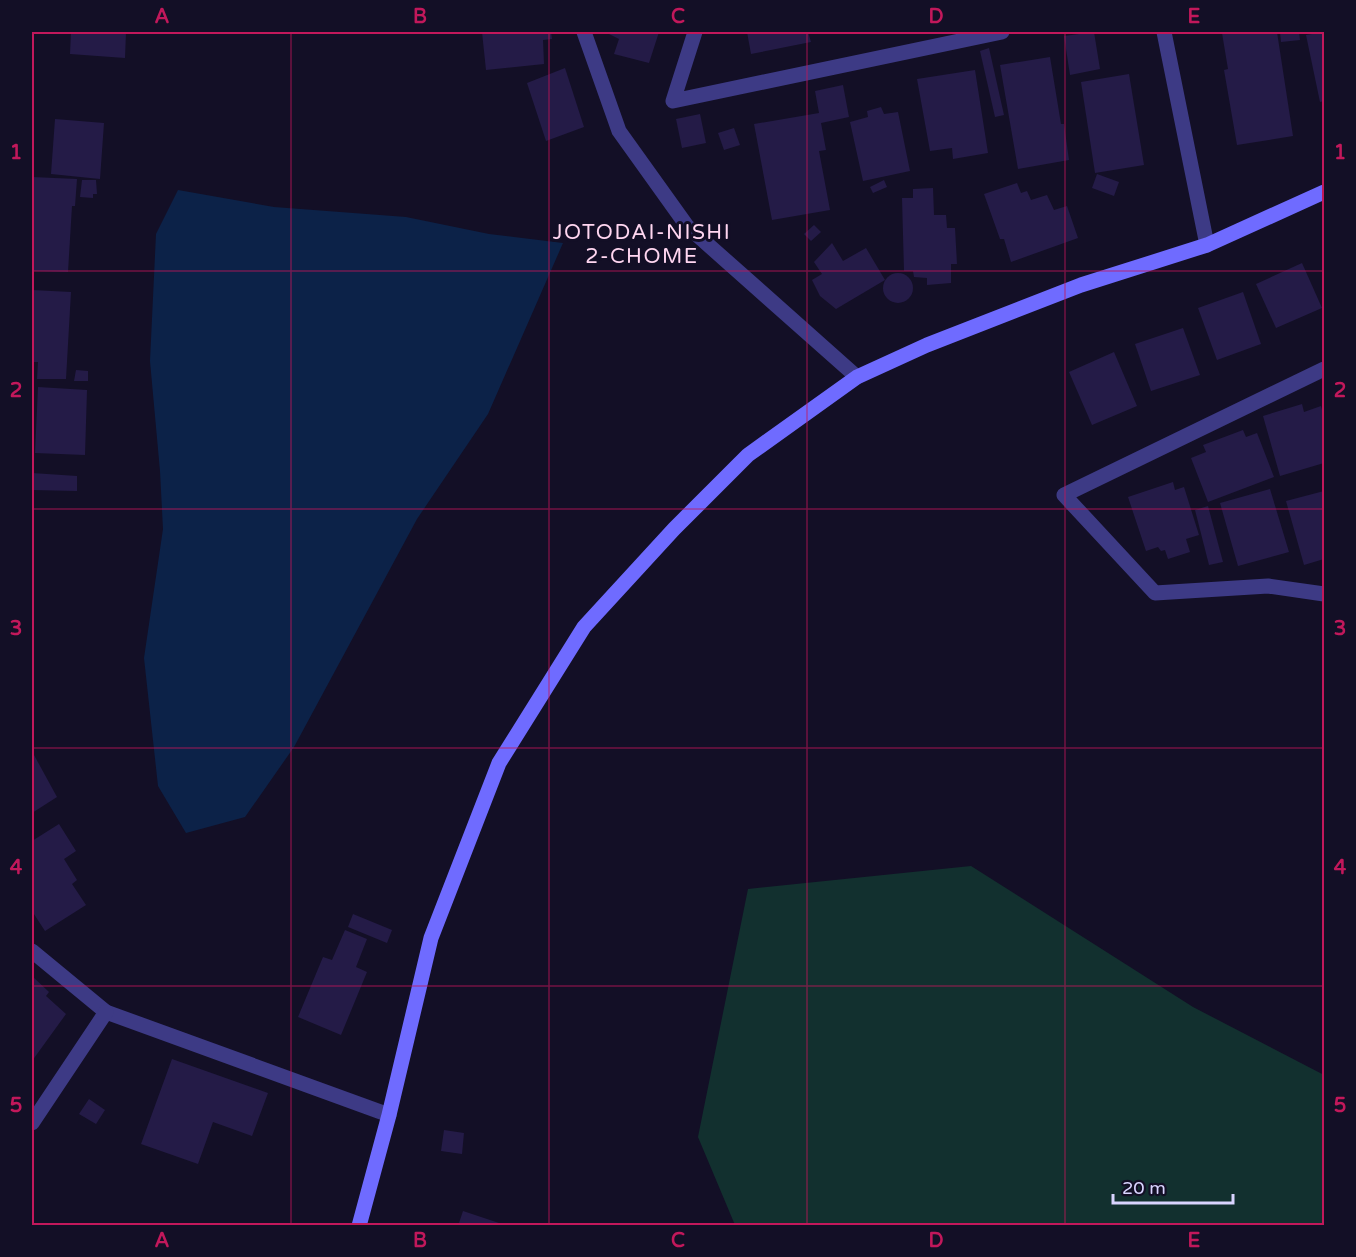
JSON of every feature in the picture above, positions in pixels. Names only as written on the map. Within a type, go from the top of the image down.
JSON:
[{"type":"street","points":[[584,32],[619,131],[687,226],[857,377]]},
{"type":"street","points":[[695,32],[673,101],[1002,32]]},
{"type":"street","points":[[1164,32],[1207,245]]},
{"type":"street","points":[[359,1226],[389,1115],[431,938],[499,763],[584,627],[674,529],[748,455],[857,377],[927,345],[1081,285],[1207,245],[1324,192]]},
{"type":"street","points":[[1324,369],[1064,495],[1155,593],[1268,586],[1324,594]]},
{"type":"street","points":[[32,951],[106,1012],[389,1115]]},
{"type":"street","points":[[32,1123],[106,1012]]},
{"type":"green space","points":[[971,866],[1193,1007],[1324,1075],[1324,1225],[735,1225],[698,1137],[748,889]]},
{"type":"water","points":[[178,190],[274,207],[406,217],[489,234],[563,243],[488,414],[417,519],[294,747],[245,817],[186,833],[158,786],[144,658],[163,529],[150,361],[156,234]]},
{"type":"building","points":[[71,32],[126,32],[125,58],[70,54]]},
{"type":"building","points":[[482,32],[551,32],[552,39],[543,40],[544,64],[486,70]]},
{"type":"building","points":[[608,32],[659,32],[649,63],[614,54],[619,39]]},
{"type":"building","points":[[747,32],[808,32],[811,42],[751,54]]},
{"type":"building","points":[[1094,32],[1100,69],[1070,75],[1064,36]]},
{"type":"building","points":[[1277,32],[1293,136],[1237,145],[1224,70],[1228,69],[1222,33]]},
{"type":"building","points":[[1280,32],[1299,32],[1300,40],[1281,42]]},
{"type":"building","points":[[1324,32],[1324,101],[1320,102],[1306,35]]},
{"type":"building","points":[[989,48],[1004,115],[995,117],[980,51]]},
{"type":"building","points":[[1050,57],[1069,160],[1018,169],[1000,65]]},
{"type":"building","points":[[565,68],[584,127],[546,141],[527,83]]},
{"type":"building","points":[[975,70],[988,153],[953,159],[952,148],[930,151],[917,79]]},
{"type":"building","points":[[1129,74],[1144,165],[1095,173],[1081,82]]},
{"type":"building","points":[[843,85],[849,117],[821,123],[826,150],[819,151],[830,210],[772,220],[754,124],[819,113],[815,91]]},
{"type":"building","points":[[881,107],[884,114],[898,112],[910,171],[863,181],[850,122],[868,117],[867,111]]},
{"type":"building","points":[[700,114],[706,143],[682,148],[676,119]]},
{"type":"building","points":[[55,119],[104,123],[100,179],[51,174]]},
{"type":"building","points":[[734,128],[740,145],[724,150],[718,133]]},
{"type":"building","points":[[1097,174],[1119,182],[1114,196],[1092,188]]},
{"type":"building","points":[[32,177],[77,179],[75,206],[72,206],[68,272],[32,271]]},
{"type":"building","points":[[82,180],[96,180],[97,194],[93,194],[93,198],[80,197]]},
{"type":"building","points":[[884,180],[887,187],[873,193],[870,187]]},
{"type":"building","points":[[1017,183],[1021,193],[1027,191],[1031,200],[1047,195],[1054,210],[1067,206],[1078,238],[1011,262],[1004,239],[1000,239],[984,194]]},
{"type":"building","points":[[933,188],[934,215],[946,215],[947,228],[955,228],[957,264],[951,264],[951,283],[927,285],[927,278],[914,277],[913,271],[904,271],[902,198],[913,198],[913,189]]},
{"type":"building","points":[[814,225],[821,232],[811,241],[804,234]]},
{"type":"building","points":[[832,243],[843,261],[866,248],[885,280],[836,309],[820,296],[812,280],[822,274],[814,262]]},
{"type":"building","points":[[1302,263],[1322,308],[1276,328],[1256,284]]},
{"type":"building","points":[[898,273],[909,277],[913,288],[909,299],[898,303],[887,299],[883,288],[887,277]]},
{"type":"building","points":[[32,290],[71,292],[66,379],[37,379],[38,362],[32,362]]},
{"type":"building","points":[[1243,292],[1261,344],[1217,360],[1198,308]]},
{"type":"building","points":[[1183,328],[1200,375],[1151,391],[1135,344]]},
{"type":"building","points":[[1114,352],[1137,406],[1092,425],[1069,372]]},
{"type":"building","points":[[76,370],[88,371],[88,381],[74,381]]},
{"type":"building","points":[[38,387],[87,390],[85,455],[35,453]]},
{"type":"building","points":[[1302,404],[1304,412],[1321,406],[1324,417],[1324,463],[1280,476],[1263,416]]},
{"type":"building","points":[[1243,430],[1246,437],[1257,433],[1274,477],[1208,502],[1191,458],[1206,452],[1203,445]]},
{"type":"building","points":[[32,473],[77,476],[77,491],[32,490]]},
{"type":"building","points":[[1173,482],[1175,490],[1184,487],[1199,535],[1186,539],[1190,552],[1168,559],[1165,550],[1161,551],[1158,547],[1146,551],[1128,497]]},
{"type":"building","points":[[1270,489],[1289,552],[1238,566],[1220,503]]},
{"type":"building","points":[[1324,491],[1324,559],[1304,565],[1286,501]]},
{"type":"building","points":[[1208,506],[1223,562],[1209,565],[1195,510]]},
{"type":"building","points":[[34,755],[57,797],[32,813],[32,756]]},
{"type":"building","points":[[59,824],[76,851],[64,859],[77,880],[72,884],[86,905],[45,931],[32,911],[32,841]]},
{"type":"building","points":[[353,914],[392,930],[387,943],[348,927]]},
{"type":"building","points":[[345,930],[367,939],[356,967],[367,972],[341,1035],[298,1017],[323,957],[332,960]]},
{"type":"building","points":[[32,976],[49,992],[46,996],[66,1014],[32,1061]]},
{"type":"building","points":[[172,1059],[268,1093],[252,1136],[213,1122],[198,1164],[141,1144]]},
{"type":"building","points":[[89,1099],[105,1110],[96,1124],[79,1114]]},
{"type":"building","points":[[444,1130],[464,1133],[462,1154],[441,1151]]},
{"type":"building","points":[[463,1211],[505,1225],[505,1226],[458,1226]]},
{"type":"district","name":"JOTODAI-NISHI 2-CHOME","points":[[642,244]]}]
